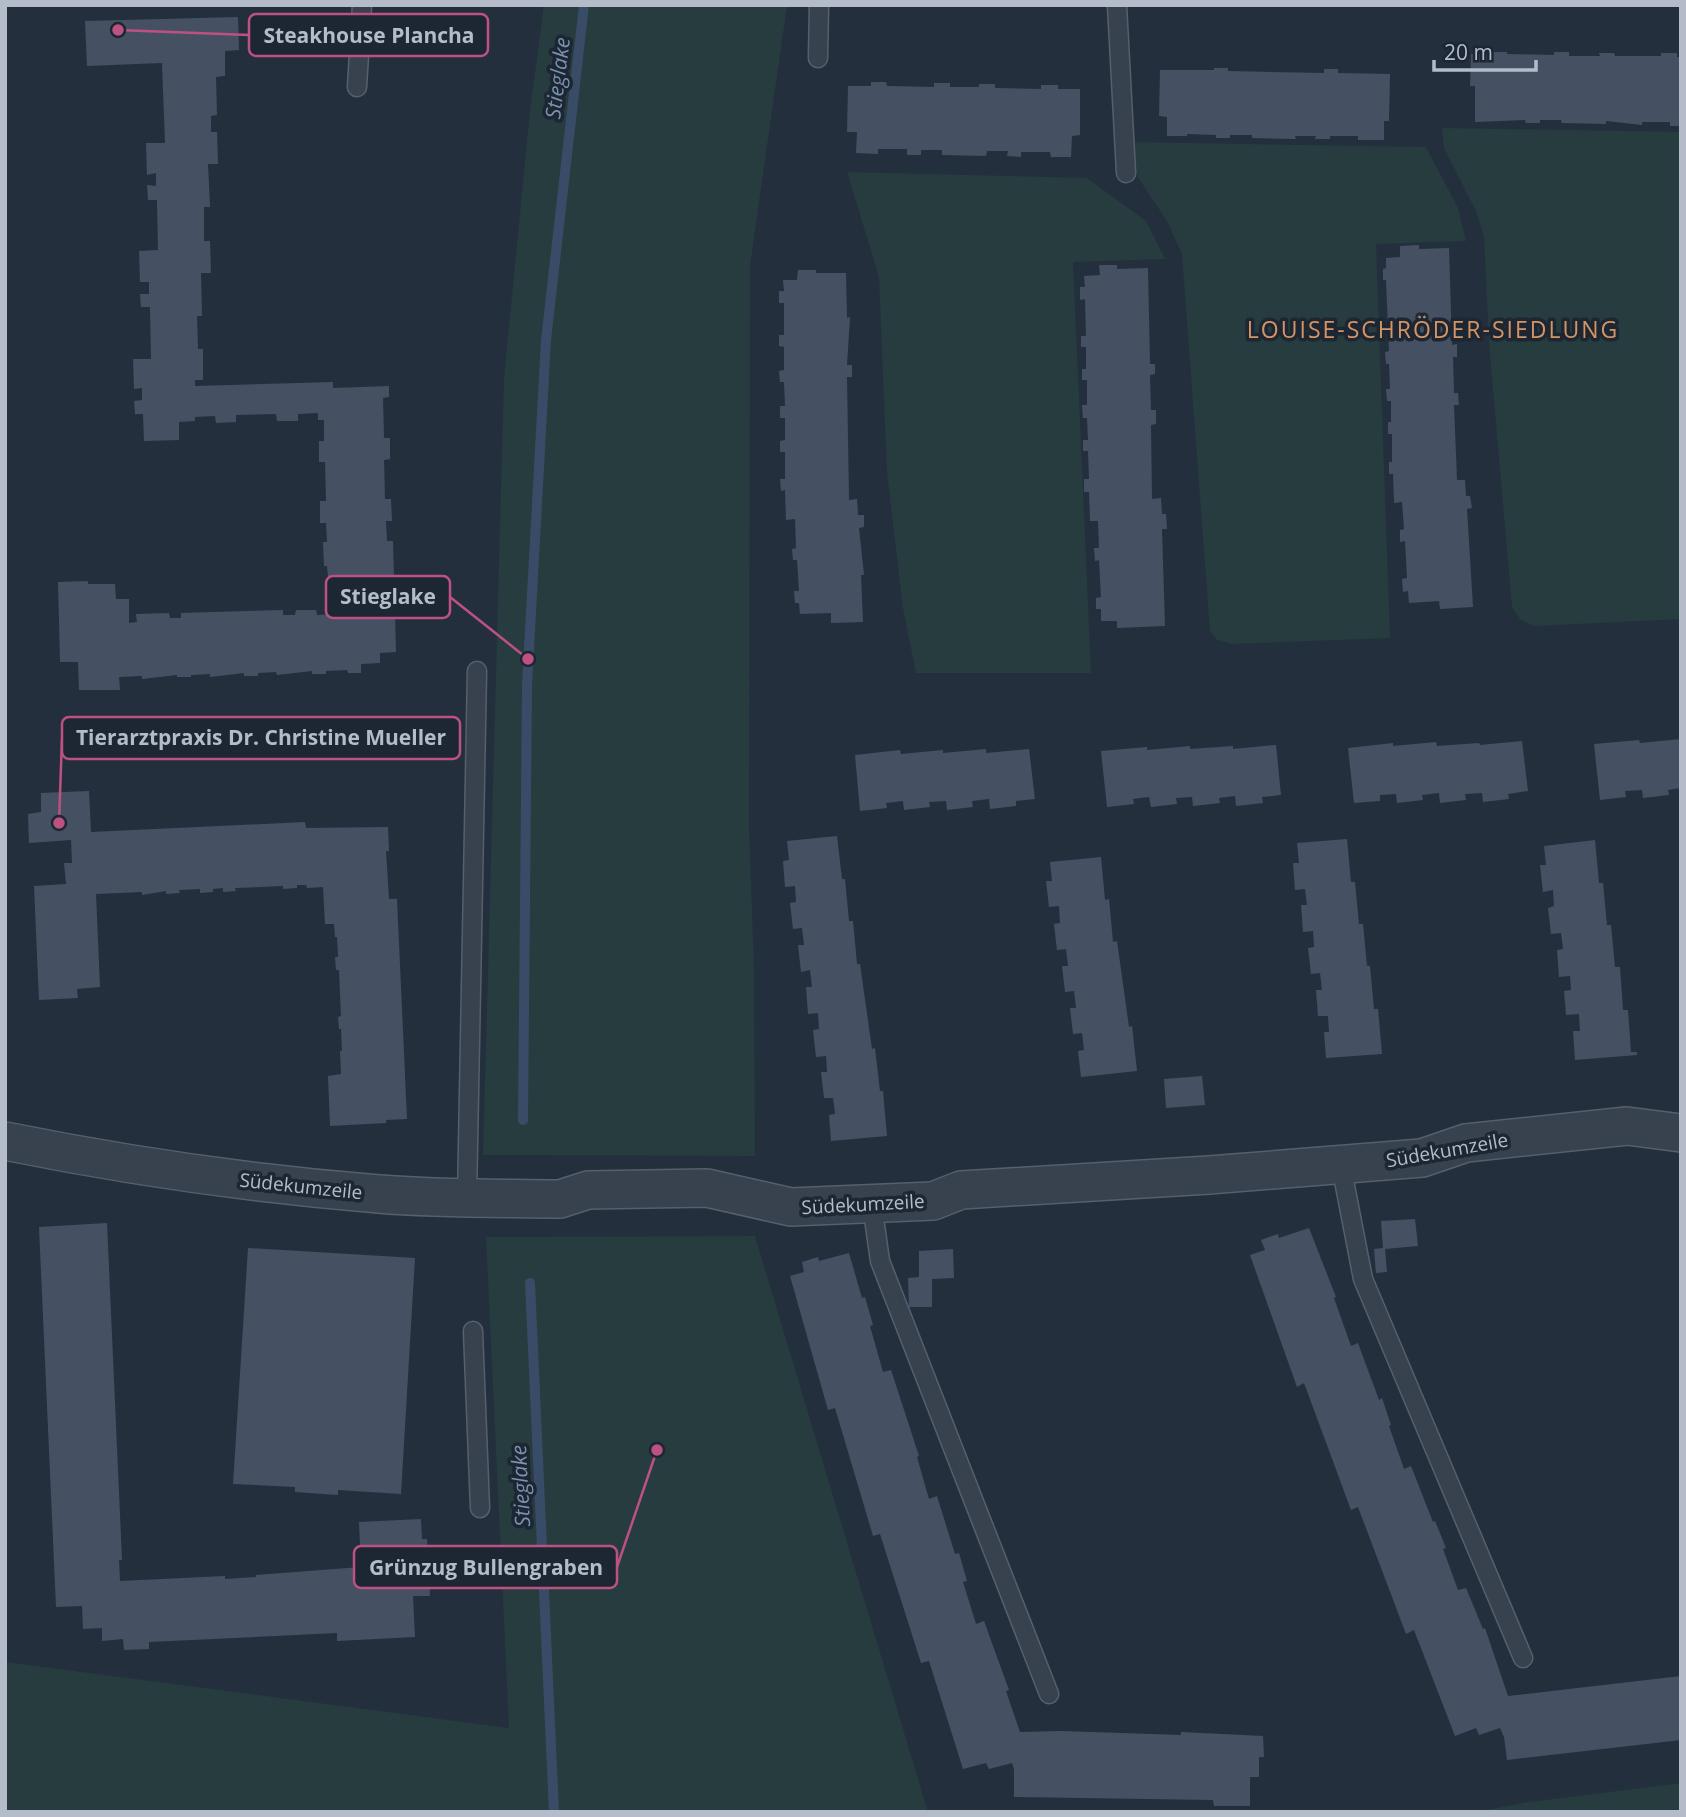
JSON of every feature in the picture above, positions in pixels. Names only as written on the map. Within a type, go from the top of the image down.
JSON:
[{"type":"street","name":"Südekumzeile","points":[[5,1142],[155,1168],[299,1187],[381,1194],[560,1199],[588,1189],[707,1188],[792,1207],[933,1201],[961,1190],[1422,1158],[1466,1143],[1627,1126],[1681,1133]]},
{"type":"lane","points":[[357,87],[362,5]]},
{"type":"lane","points":[[818,58],[819,5]]},
{"type":"lane","points":[[1116,5],[1126,173]]},
{"type":"lane","points":[[467,1198],[477,671]]},
{"type":"lane","points":[[1341,1165],[1363,1279],[1523,1658]]},
{"type":"lane","points":[[872,1204],[880,1261],[1049,1694]]},
{"type":"lane","points":[[473,1331],[480,1508]]},
{"type":"green space","points":[[544,5],[787,5],[750,266],[749,827],[754,968],[755,1156],[483,1155],[504,378],[530,111]]},
{"type":"green space","points":[[1442,128],[1681,132],[1681,619],[1534,626],[1520,619],[1512,607],[1489,343],[1484,237],[1476,211],[1444,148]]},
{"type":"green space","points":[[1128,142],[1426,147],[1458,208],[1466,241],[1376,244],[1390,638],[1233,644],[1217,640],[1210,631],[1182,254],[1167,221],[1131,167]]},
{"type":"green space","points":[[847,172],[1087,178],[1146,221],[1165,259],[1073,262],[1091,673],[916,673],[903,608],[887,473],[879,277]]},
{"type":"green space","points":[[755,1236],[928,1812],[5,1812],[5,1662],[509,1728],[486,1237]]},
{"type":"green space","points":[[1681,1783],[1681,1812],[1476,1812],[1529,1802]]},
{"type":"building","points":[[238,17],[239,50],[225,51],[225,76],[216,77],[217,115],[211,116],[211,132],[217,132],[218,164],[208,164],[210,207],[204,207],[204,241],[210,241],[211,273],[201,273],[202,316],[197,316],[198,349],[203,349],[203,380],[195,380],[195,386],[333,382],[333,388],[389,386],[389,397],[383,398],[384,438],[390,438],[390,459],[384,460],[385,499],[391,499],[392,521],[386,521],[387,541],[393,541],[396,652],[380,653],[380,663],[361,664],[361,673],[348,673],[347,670],[326,671],[326,674],[312,674],[312,671],[277,675],[276,672],[258,673],[258,676],[244,676],[244,673],[210,677],[210,674],[142,679],[142,676],[119,677],[120,690],[79,690],[78,662],[60,662],[58,582],[115,584],[116,599],[129,599],[129,623],[137,622],[136,614],[169,613],[170,618],[181,618],[181,613],[283,610],[283,615],[295,615],[296,610],[316,610],[317,615],[337,614],[337,586],[329,586],[327,566],[324,566],[323,542],[327,542],[326,523],[320,523],[320,501],[326,501],[325,462],[319,462],[319,441],[324,441],[324,420],[318,420],[318,413],[298,414],[298,421],[277,421],[276,414],[236,415],[236,422],[216,423],[215,416],[195,417],[195,421],[179,422],[179,440],[144,441],[143,414],[135,414],[134,401],[142,400],[142,388],[134,389],[133,359],[151,359],[150,307],[141,307],[140,294],[149,294],[149,282],[140,282],[139,251],[158,250],[157,200],[148,200],[147,185],[156,186],[156,173],[147,175],[146,143],[165,143],[162,63],[87,66],[85,21]]},
{"type":"building","points":[[1490,52],[1554,55],[1554,52],[1569,52],[1569,56],[1614,53],[1615,56],[1661,56],[1661,53],[1677,53],[1677,57],[1681,57],[1681,126],[1670,126],[1670,122],[1642,122],[1642,125],[1606,121],[1606,124],[1562,123],[1561,120],[1540,120],[1540,123],[1526,123],[1525,120],[1475,122],[1475,86],[1470,86],[1471,54]]},
{"type":"building","points":[[1228,68],[1228,71],[1324,73],[1324,69],[1338,69],[1338,73],[1390,74],[1389,121],[1384,121],[1384,140],[1358,140],[1358,136],[1315,139],[1316,136],[1295,136],[1296,139],[1252,138],[1252,135],[1230,135],[1230,138],[1187,134],[1167,136],[1167,117],[1159,116],[1160,70]]},
{"type":"building","points":[[871,82],[886,82],[887,86],[934,87],[934,83],[950,83],[950,87],[995,84],[995,88],[1041,89],[1041,85],[1058,85],[1058,89],[1080,89],[1080,135],[1072,136],[1071,157],[1051,157],[1050,152],[1021,152],[1021,157],[1007,156],[1008,151],[987,151],[986,156],[942,155],[942,150],[921,150],[921,155],[907,155],[907,149],[878,149],[878,154],[856,153],[857,132],[847,132],[848,86],[871,86]]},
{"type":"building","points":[[1419,245],[1419,249],[1449,248],[1452,345],[1457,344],[1457,357],[1453,357],[1454,393],[1458,393],[1459,405],[1454,405],[1457,480],[1465,480],[1466,496],[1470,496],[1472,508],[1467,509],[1473,607],[1440,609],[1439,601],[1409,603],[1408,591],[1403,592],[1402,579],[1407,578],[1405,541],[1400,542],[1400,530],[1404,529],[1402,502],[1394,503],[1393,474],[1389,474],[1392,434],[1388,434],[1391,401],[1387,401],[1386,389],[1390,389],[1389,364],[1386,364],[1385,352],[1389,351],[1386,280],[1383,280],[1383,269],[1386,268],[1386,258],[1400,257],[1400,246]]},
{"type":"building","points":[[1099,265],[1117,265],[1117,269],[1148,268],[1150,364],[1155,364],[1155,374],[1150,375],[1151,410],[1156,410],[1156,424],[1151,425],[1152,499],[1161,498],[1162,514],[1166,514],[1167,529],[1162,529],[1165,626],[1117,628],[1117,621],[1101,621],[1101,609],[1096,609],[1096,598],[1101,597],[1099,560],[1095,561],[1094,548],[1099,548],[1098,521],[1090,521],[1089,492],[1084,492],[1084,479],[1089,479],[1088,451],[1083,451],[1083,440],[1088,440],[1087,418],[1083,418],[1082,405],[1087,405],[1087,380],[1082,380],[1082,369],[1086,369],[1086,347],[1081,347],[1081,336],[1086,336],[1085,299],[1080,300],[1080,287],[1085,287],[1084,276],[1100,275]]},
{"type":"building","points":[[798,270],[846,273],[847,318],[850,317],[847,365],[852,365],[852,377],[847,377],[849,500],[857,499],[858,515],[864,515],[864,527],[859,528],[864,575],[861,575],[863,622],[831,623],[831,613],[800,614],[799,603],[795,603],[794,591],[799,591],[797,560],[793,560],[792,549],[796,548],[795,519],[786,520],[785,490],[781,491],[780,479],[785,479],[785,452],[780,452],[780,441],[785,440],[785,418],[780,418],[780,406],[785,406],[784,382],[780,382],[779,371],[784,370],[784,347],[779,346],[779,335],[784,335],[784,303],[779,303],[779,291],[784,291],[783,280],[797,280]]},
{"type":"building","points":[[1681,739],[1681,788],[1668,790],[1669,795],[1643,798],[1642,790],[1625,791],[1626,797],[1600,800],[1594,744]]},
{"type":"building","points":[[1522,741],[1528,791],[1508,794],[1509,799],[1483,802],[1482,793],[1465,794],[1466,800],[1440,803],[1439,793],[1422,795],[1423,800],[1397,803],[1396,794],[1380,795],[1380,801],[1354,803],[1348,748],[1393,743],[1393,746],[1436,742],[1437,746]]},
{"type":"building","points":[[1276,745],[1281,795],[1262,797],[1263,803],[1236,806],[1235,796],[1219,798],[1220,803],[1193,806],[1192,797],[1176,798],[1177,804],[1151,807],[1149,797],[1133,799],[1134,804],[1107,807],[1101,751],[1190,746],[1190,749],[1233,746],[1233,749]]},
{"type":"building","points":[[986,749],[986,753],[1029,749],[1035,799],[1016,801],[1016,806],[990,809],[989,799],[972,801],[973,807],[947,810],[946,801],[929,802],[930,807],[904,810],[903,801],[886,803],[887,808],[860,811],[855,755],[900,750],[901,754]]},
{"type":"building","points":[[89,791],[91,832],[305,822],[306,828],[388,827],[389,851],[386,851],[389,899],[397,899],[407,1119],[330,1126],[328,1076],[341,1074],[341,1029],[338,1017],[341,1016],[339,970],[336,970],[335,957],[338,957],[337,937],[334,924],[325,924],[323,887],[307,888],[306,885],[297,885],[297,888],[235,888],[236,891],[223,892],[223,888],[200,893],[200,889],[166,894],[166,891],[142,895],[142,892],[96,894],[100,987],[77,989],[78,998],[39,1000],[34,886],[66,884],[64,863],[72,863],[71,840],[29,843],[28,814],[41,812],[41,793]]},
{"type":"building","points":[[837,836],[872,1049],[875,1048],[880,1091],[883,1091],[887,1136],[831,1141],[829,1115],[835,1114],[833,1098],[824,1098],[821,1072],[827,1072],[826,1056],[816,1057],[813,1030],[819,1029],[818,1013],[808,1014],[806,987],[812,987],[810,970],[801,972],[798,945],[804,945],[802,928],[793,929],[790,903],[796,902],[795,886],[785,887],[783,861],[789,860],[787,841]]},
{"type":"building","points":[[1347,839],[1351,882],[1355,882],[1359,924],[1363,924],[1367,966],[1370,966],[1374,1009],[1378,1009],[1382,1054],[1326,1058],[1324,1032],[1329,1032],[1328,1016],[1318,1016],[1316,990],[1322,990],[1320,973],[1311,974],[1308,948],[1314,947],[1313,931],[1303,932],[1301,905],[1307,905],[1305,889],[1295,890],[1293,863],[1299,863],[1297,843]]},
{"type":"building","points":[[1595,840],[1599,883],[1603,883],[1607,925],[1611,925],[1615,967],[1620,967],[1623,1010],[1628,1010],[1631,1052],[1637,1052],[1637,1055],[1575,1060],[1573,1031],[1580,1031],[1579,1014],[1566,1015],[1564,991],[1571,990],[1570,976],[1559,977],[1557,950],[1563,949],[1561,933],[1551,934],[1548,908],[1554,906],[1553,890],[1543,892],[1540,865],[1546,865],[1544,846]]},
{"type":"building","points":[[1101,857],[1105,900],[1109,899],[1113,942],[1117,941],[1137,1071],[1081,1077],[1078,1051],[1084,1050],[1082,1033],[1073,1034],[1070,1008],[1076,1008],[1074,991],[1065,992],[1062,966],[1068,966],[1066,949],[1057,950],[1054,924],[1060,923],[1059,906],[1049,907],[1046,881],[1052,881],[1050,862]]},
{"type":"building","points":[[1202,1076],[1205,1105],[1166,1108],[1164,1079]]},
{"type":"building","points":[[1415,1219],[1418,1246],[1385,1249],[1387,1272],[1376,1273],[1374,1249],[1383,1248],[1381,1221]]},
{"type":"building","points":[[107,1223],[122,1560],[119,1560],[120,1581],[225,1576],[225,1579],[361,1567],[359,1522],[421,1519],[422,1539],[427,1539],[430,1596],[413,1596],[415,1637],[337,1641],[337,1633],[149,1642],[149,1649],[124,1650],[123,1639],[102,1641],[102,1628],[83,1629],[82,1606],[56,1607],[39,1227]]},
{"type":"building","points":[[1309,1228],[1336,1297],[1334,1298],[1351,1346],[1358,1343],[1379,1400],[1382,1398],[1404,1469],[1411,1466],[1446,1548],[1443,1549],[1458,1590],[1466,1588],[1483,1629],[1485,1628],[1508,1696],[1681,1676],[1681,1740],[1507,1760],[1500,1728],[1479,1735],[1476,1728],[1455,1736],[1414,1630],[1406,1634],[1358,1507],[1351,1510],[1304,1383],[1297,1387],[1250,1255],[1265,1250],[1261,1240],[1278,1234],[1279,1238]]},
{"type":"building","points":[[248,1248],[415,1258],[401,1494],[338,1490],[338,1495],[295,1492],[295,1487],[233,1484]]},
{"type":"building","points":[[953,1249],[954,1278],[932,1279],[932,1307],[909,1307],[908,1278],[919,1277],[919,1251]]},
{"type":"building","points":[[849,1253],[873,1325],[870,1326],[883,1372],[891,1370],[919,1456],[917,1457],[929,1499],[937,1496],[955,1554],[959,1553],[967,1581],[963,1582],[976,1624],[984,1621],[1009,1690],[1006,1691],[1020,1732],[1181,1735],[1181,1732],[1263,1736],[1264,1757],[1259,1757],[1259,1777],[1250,1777],[1250,1806],[1214,1806],[1213,1800],[1014,1797],[1012,1763],[989,1769],[986,1763],[963,1769],[929,1661],[921,1663],[880,1534],[873,1536],[835,1408],[828,1410],[790,1276],[804,1272],[802,1262],[818,1257],[819,1261]]},
{"type":"waterway","name":"Stieglake","points":[[523,1120],[527,685],[546,340],[584,5]]},
{"type":"waterway","name":"Stieglake","points":[[530,1283],[554,1812]]},
{"type":"place","name":"Steakhouse Plancha","points":[[118,30]]},
{"type":"place","name":"Stieglake","points":[[528,659]]},
{"type":"place","name":"Tierarztpraxis Dr. Christine Mueller","points":[[59,823]]},
{"type":"place","name":"Grünzug Bullengraben","points":[[657,1450]]},
{"type":"district","name":"LOUISE-SCHRÖDER-SIEDLUNG","points":[[1433,329]]}]
